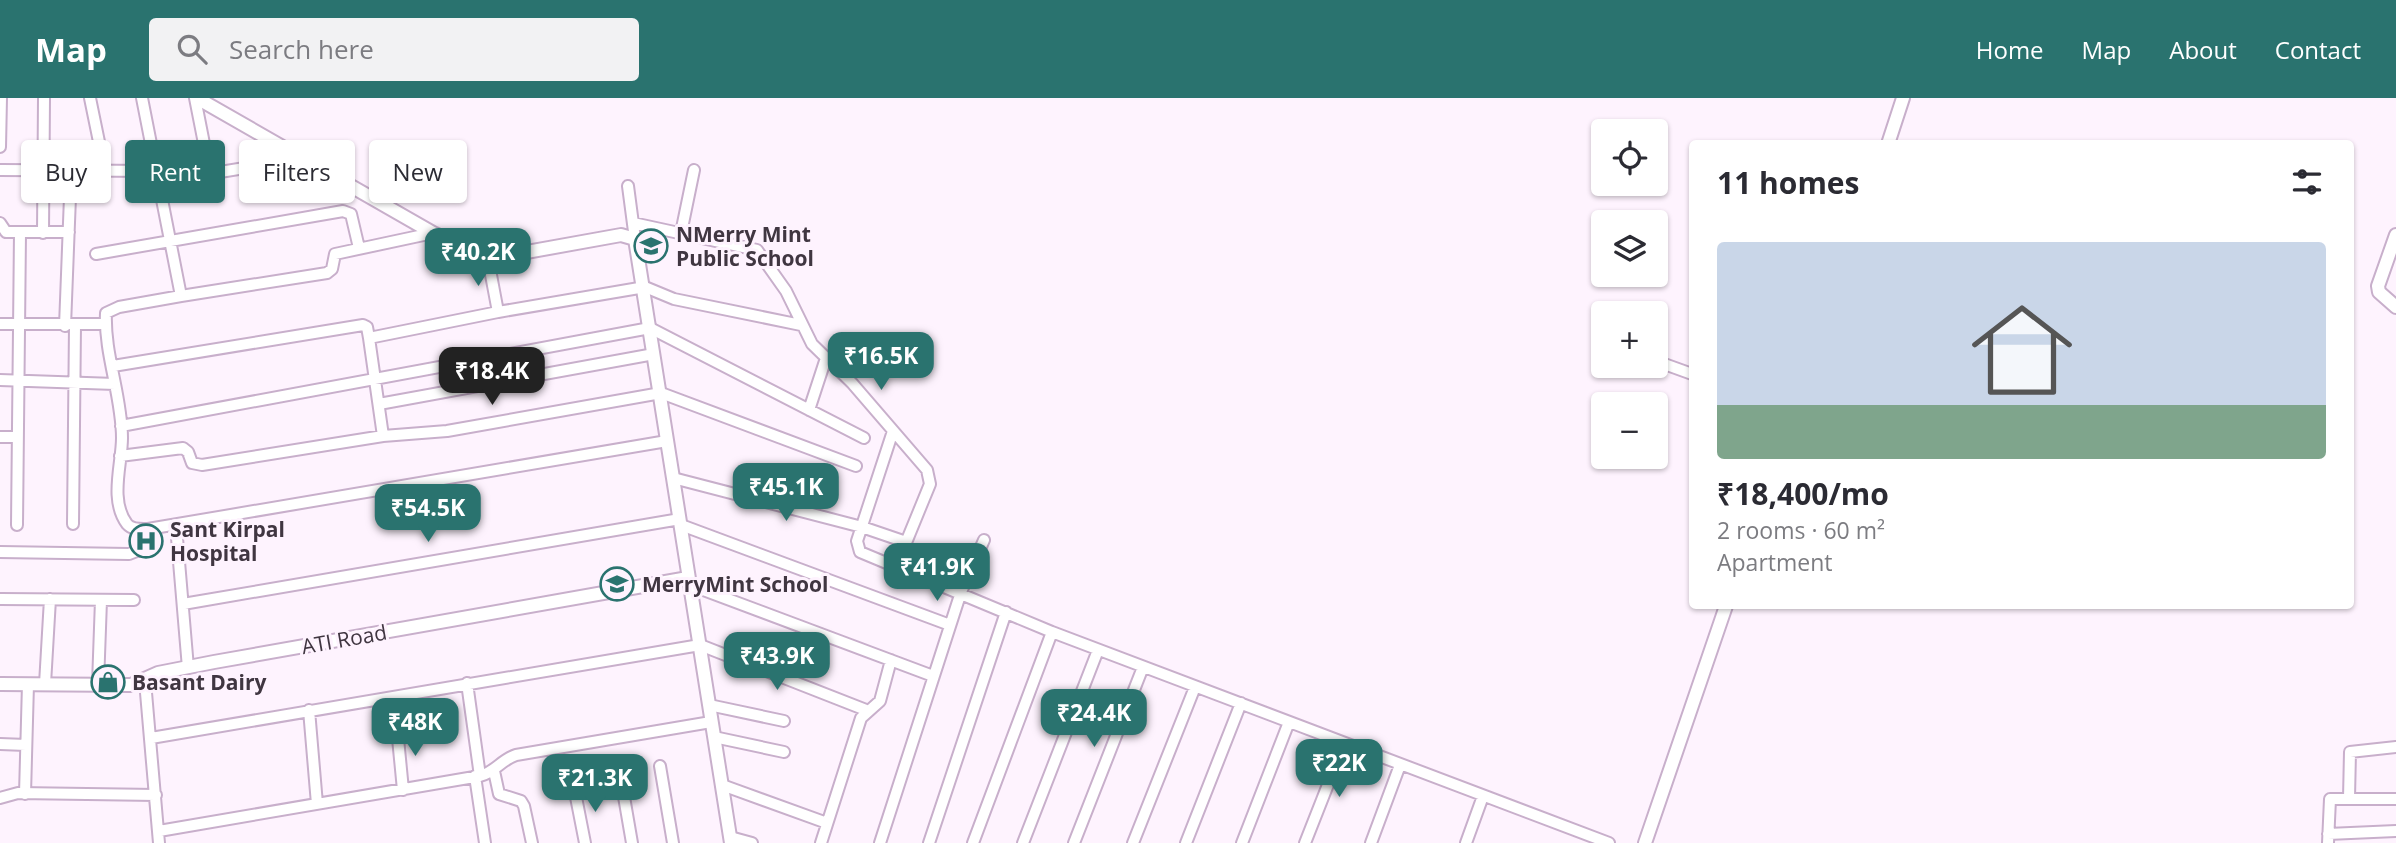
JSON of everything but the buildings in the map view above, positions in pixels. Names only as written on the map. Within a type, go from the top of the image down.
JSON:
[{"type":"street","points":[[0,147],[1,98]]},
{"type":"street","points":[[44,98],[45,140]]},
{"type":"street","points":[[90,98],[99,140]]},
{"type":"street","points":[[142,98],[150,140]]},
{"type":"street","points":[[196,98],[268,140]]},
{"type":"street","points":[[196,98],[204,140]]},
{"type":"street","points":[[1889,140],[1903,98]]},
{"type":"street","points":[[0,170],[21,170]]},
{"type":"street","points":[[681,233],[694,170]]},
{"type":"street","points":[[628,186],[731,840],[752,843]]},
{"type":"street","points":[[355,187],[433,233],[488,259],[621,235],[635,239]]},
{"type":"street","points":[[43,233],[44,203]]},
{"type":"street","points":[[70,203],[70,326],[74,382],[73,524]]},
{"type":"street","points":[[163,203],[181,296]]},
{"type":"street","points":[[96,254],[346,211],[351,214],[359,248]]},
{"type":"street","points":[[0,223],[6,232],[69,232]]},
{"type":"street","points":[[633,223],[757,250],[786,291],[812,344],[893,431],[929,477],[930,484],[896,567]]},
{"type":"street","points":[[17,525],[20,233]]},
{"type":"street","points":[[433,233],[334,255],[332,269],[327,273],[181,296],[106,313],[121,426],[117,482],[127,524],[134,528],[148,529],[176,526],[667,440]]},
{"type":"street","points":[[2396,235],[2378,286],[2379,292],[2396,307]]},
{"type":"street","points":[[488,259],[498,312]]},
{"type":"street","points":[[369,338],[498,312],[645,287],[674,299],[801,325]]},
{"type":"street","points":[[0,324],[106,324]]},
{"type":"street","points":[[113,366],[357,325],[367,327],[377,378],[383,436]]},
{"type":"street","points":[[121,426],[650,328],[864,438]]},
{"type":"street","points":[[379,404],[654,354]]},
{"type":"street","points":[[809,410],[826,358]]},
{"type":"street","points":[[1668,365],[1689,373]]},
{"type":"street","points":[[0,380],[115,384]]},
{"type":"street","points":[[120,457],[183,449],[192,464],[202,465],[383,436],[447,431],[661,393],[856,466]]},
{"type":"street","points":[[893,431],[857,541],[858,550],[1098,650],[1609,843]]},
{"type":"street","points":[[0,437],[17,437]]},
{"type":"street","points":[[673,478],[862,527],[906,542]]},
{"type":"street","points":[[183,604],[680,522],[950,625]]},
{"type":"street","points":[[176,526],[188,668]]},
{"type":"street","points":[[0,552],[129,554],[142,549],[148,529]]},
{"type":"street","points":[[880,843],[961,592],[984,540]]},
{"type":"street","points":[[689,582],[933,676]]},
{"type":"street","name":"ATI Road","points":[[0,684],[131,685],[158,673],[689,582]]},
{"type":"street","points":[[45,684],[50,598]]},
{"type":"street","points":[[0,599],[134,600]]},
{"type":"street","points":[[98,684],[101,600]]},
{"type":"street","points":[[1645,843],[1725,609]]},
{"type":"street","points":[[929,843],[1006,612]]},
{"type":"street","points":[[973,843],[1052,632]]},
{"type":"street","points":[[151,738],[699,645],[866,710]]},
{"type":"street","points":[[1023,843],[1098,650]]},
{"type":"street","points":[[821,843],[866,710],[880,701],[891,660]]},
{"type":"street","points":[[1074,843],[1143,667]]},
{"type":"street","points":[[145,681],[159,837],[317,804],[477,776],[494,771],[502,761],[516,755],[711,722]]},
{"type":"street","points":[[467,683],[485,843]]},
{"type":"street","points":[[25,793],[28,684]]},
{"type":"street","points":[[1133,843],[1195,687]]},
{"type":"street","points":[[1186,843],[1241,703]]},
{"type":"street","points":[[709,705],[784,721]]},
{"type":"street","points":[[309,710],[317,804]]},
{"type":"street","points":[[1242,843],[1289,722]]},
{"type":"street","points":[[397,728],[403,790]]},
{"type":"street","points":[[714,737],[784,752]]},
{"type":"street","points":[[0,744],[26,745]]},
{"type":"street","points":[[1305,843],[1344,744]]},
{"type":"street","points":[[2349,798],[2351,751],[2396,747]]},
{"type":"street","points":[[1371,843],[1400,765]]},
{"type":"street","points":[[660,766],[673,843]]},
{"type":"street","points":[[494,771],[499,794],[521,801],[524,806],[532,843]]},
{"type":"street","points":[[722,785],[827,823]]},
{"type":"street","points":[[623,791],[632,843]]},
{"type":"street","points":[[575,792],[585,843]]},
{"type":"street","points":[[0,799],[25,793],[156,795]]},
{"type":"street","points":[[1466,843],[1483,796]]},
{"type":"street","points":[[2396,799],[2328,800],[2328,839],[2396,831]]},
{"type":"place","name":"NMerry Mint Public School","points":[[651,246]]},
{"type":"place","name":"Sant Kirpal Hospital","points":[[146,541]]},
{"type":"place","name":"MerryMint School","points":[[617,584]]},
{"type":"place","name":"Basant Dairy","points":[[108,682]]}]
